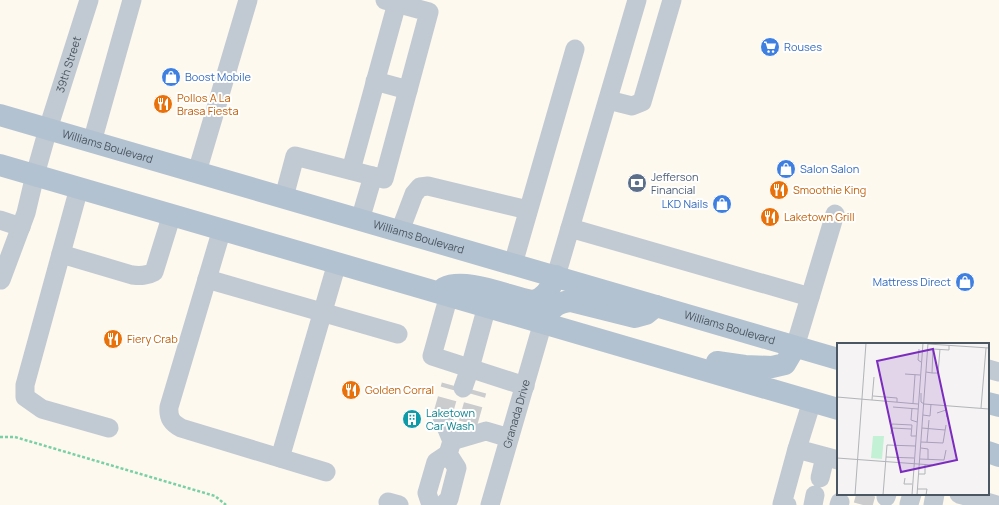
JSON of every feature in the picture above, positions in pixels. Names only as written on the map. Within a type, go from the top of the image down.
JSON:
[{"type":"main road","name":"Williams Boulevard","points":[[0,115],[837,359]]},
{"type":"main road","points":[[0,165],[837,408]]},
{"type":"main road","points":[[444,293],[448,286],[463,284],[533,301],[539,300],[550,290],[556,276]]},
{"type":"main road","points":[[543,322],[550,310],[556,304],[563,302],[571,301],[635,317],[646,314],[656,306]]},
{"type":"main road","points":[[649,353],[745,366],[772,367],[785,364],[795,347]]},
{"type":"main road","points":[[989,403],[999,406]]},
{"type":"main road","points":[[989,452],[999,456]]},
{"type":"street","name":"39th Street","points":[[1,280],[26,213],[48,129],[88,0]]},
{"type":"street","points":[[92,142],[132,0]]},
{"type":"street","points":[[197,172],[248,0]]},
{"type":"street","points":[[556,276],[638,0]]},
{"type":"street","points":[[608,100],[632,106],[642,102],[669,1]]},
{"type":"street","points":[[284,197],[295,156],[384,179],[429,12],[391,2],[375,81],[351,170]]},
{"type":"street","points":[[513,264],[575,49]]},
{"type":"street","points":[[375,81],[408,90]]},
{"type":"street","points":[[360,220],[373,176]]},
{"type":"street","points":[[400,231],[414,194],[420,187],[428,186],[528,210]]},
{"type":"street","points":[[79,188],[25,385],[25,397],[42,409],[109,428]]},
{"type":"street","points":[[61,254],[132,275],[149,275],[154,272],[172,214]]},
{"type":"street","points":[[795,347],[835,214]]},
{"type":"street","points":[[0,220],[21,227]]},
{"type":"street","points":[[570,228],[810,297]]},
{"type":"street","points":[[222,229],[168,414],[171,420],[181,428],[326,472]]},
{"type":"street","points":[[280,458],[337,263]]},
{"type":"street","points":[[207,280],[398,334]]},
{"type":"street","points":[[444,293],[432,356],[525,386]]},
{"type":"street","points":[[464,388],[486,306]]},
{"type":"street","name":"Granada Drive","points":[[490,505],[543,322]]},
{"type":"street","points":[[989,369],[999,372]]},
{"type":"street","points":[[781,505],[812,401]]},
{"type":"street","points":[[436,505],[447,464],[455,420]]},
{"type":"street","points":[[431,505],[427,493],[436,462],[450,448],[486,431],[509,438]]},
{"type":"street","points":[[443,505],[449,500],[458,468],[450,448]]},
{"type":"street","points":[[797,449],[832,458],[816,492]]},
{"type":"street","points":[[933,505],[935,495]]},
{"type":"street","points":[[962,498],[997,505]]},
{"type":"path","points":[[0,438],[15,437],[215,496],[226,505]]},
{"type":"shaded area","points":[[0,0],[999,0],[999,505],[0,505]]},
{"type":"tunnel","points":[[442,417],[451,385]]},
{"type":"tunnel","points":[[468,423],[477,391]]},
{"type":"tunnel","points":[[863,505],[866,495]]},
{"type":"place","name":"Rouses","points":[[770,47]]},
{"type":"place","name":"Boost Mobile","points":[[171,77]]},
{"type":"place","name":"Pollos A La Brasa Fiesta","points":[[163,104]]},
{"type":"place","name":"Salon Salon","points":[[786,169]]},
{"type":"place","name":"Jefferson Financial","points":[[637,183]]},
{"type":"place","name":"Smoothie King","points":[[779,190]]},
{"type":"place","name":"LKD Nails","points":[[722,204]]},
{"type":"place","name":"Laketown Grill","points":[[770,217]]},
{"type":"place","name":"Mattress Direct","points":[[965,282]]},
{"type":"place","name":"Fiery Crab","points":[[113,339]]},
{"type":"place","name":"Golden Corral","points":[[351,390]]},
{"type":"place","name":"Laketown Car Wash","points":[[412,419]]}]
